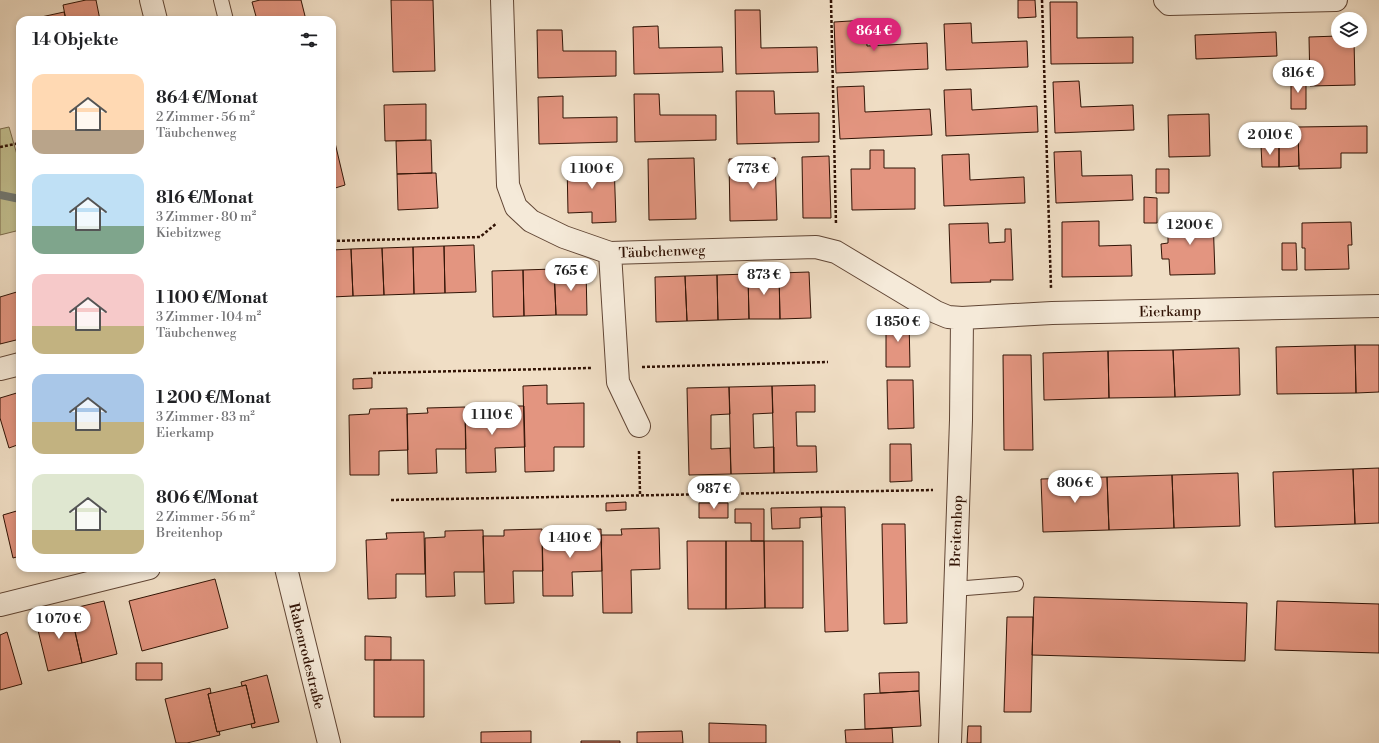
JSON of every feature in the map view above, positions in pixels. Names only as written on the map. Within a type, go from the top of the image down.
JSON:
[{"type":"street","points":[[151,0],[155,16]]},
{"type":"street","name":"Täubchenweg","points":[[502,0],[508,185],[516,207],[531,221],[564,237],[610,253],[816,247],[836,252],[936,312],[948,317],[962,318]]},
{"type":"street","points":[[1167,2],[1336,0]]},
{"type":"street","points":[[610,253],[618,382],[639,426]]},
{"type":"street","name":"Eierkamp","points":[[962,318],[1052,313],[1379,306]]},
{"type":"street","name":"Breitenhop","points":[[950,743],[954,589],[961,420],[962,318]]},
{"type":"street","points":[[0,368],[16,365]]},
{"type":"street","points":[[0,605],[130,572]]},
{"type":"street","name":"Rabenrodestraße","points":[[287,572],[329,743]]},
{"type":"lane","points":[[221,0],[225,16]]},
{"type":"lane","points":[[954,589],[1016,584]]},
{"type":"path","points":[[831,0],[836,252]]},
{"type":"path","points":[[1042,0],[1052,313]]},
{"type":"path","points":[[0,148],[16,144]]},
{"type":"path","points":[[336,241],[480,237],[516,207]]},
{"type":"path","points":[[639,426],[640,494]]},
{"type":"path","points":[[391,500],[958,489]]},
{"type":"shaded area","points":[[9,127],[16,151],[16,231],[0,235],[0,129]]},
{"type":"building","points":[[86,0],[96,0],[99,16],[65,16],[63,5]]},
{"type":"building","points":[[260,0],[301,0],[305,16],[256,16],[252,2]]},
{"type":"building","points":[[391,0],[433,0],[435,71],[393,72]]},
{"type":"building","points":[[1018,0],[1035,0],[1036,17],[1018,18]]},
{"type":"building","points":[[1050,2],[1077,2],[1077,38],[1133,37],[1133,63],[1051,64]]},
{"type":"building","points":[[735,10],[760,10],[761,48],[817,47],[818,72],[736,74]]},
{"type":"building","points":[[64,12],[65,16],[46,16]]},
{"type":"building","points":[[866,20],[867,46],[927,43],[928,69],[836,73],[834,22]]},
{"type":"building","points":[[971,23],[972,43],[1027,41],[1028,67],[946,70],[944,24]]},
{"type":"building","points":[[658,26],[659,48],[722,47],[723,72],[634,74],[633,27]]},
{"type":"building","points":[[537,30],[562,30],[563,51],[616,51],[616,76],[538,78]]},
{"type":"building","points":[[1276,32],[1277,56],[1196,59],[1195,35]]},
{"type":"building","points":[[1331,36],[1331,48],[1354,48],[1355,85],[1310,86],[1309,37]]},
{"type":"building","points":[[1291,78],[1306,78],[1306,109],[1291,109]]},
{"type":"building","points":[[1079,81],[1081,107],[1133,105],[1134,130],[1055,133],[1053,82]]},
{"type":"building","points":[[864,86],[865,112],[930,109],[932,135],[840,139],[837,87]]},
{"type":"building","points":[[971,89],[972,110],[1037,106],[1038,132],[946,136],[944,90]]},
{"type":"building","points":[[736,91],[774,91],[775,114],[819,113],[819,142],[737,144]]},
{"type":"building","points":[[634,94],[659,94],[660,115],[716,115],[716,140],[635,142]]},
{"type":"building","points":[[563,96],[563,118],[617,117],[617,142],[539,144],[538,97]]},
{"type":"building","points":[[426,104],[426,140],[385,141],[384,105]]},
{"type":"building","points":[[1209,114],[1210,156],[1169,157],[1168,115]]},
{"type":"building","points":[[1367,126],[1367,153],[1341,153],[1341,168],[1299,169],[1298,127]]},
{"type":"building","points":[[1298,132],[1299,166],[1279,167],[1279,133]]},
{"type":"building","points":[[431,140],[432,173],[397,174],[396,141]]},
{"type":"building","points":[[1261,145],[1279,145],[1279,167],[1262,167]]},
{"type":"building","points":[[336,147],[345,185],[336,188]]},
{"type":"building","points":[[870,150],[884,150],[884,168],[915,168],[915,209],[852,210],[851,169],[870,169]]},
{"type":"building","points":[[1081,151],[1082,176],[1132,175],[1133,200],[1056,203],[1054,152]]},
{"type":"building","points":[[969,154],[970,180],[1024,177],[1025,203],[944,206],[942,155]]},
{"type":"building","points":[[829,156],[831,218],[803,218],[802,157]]},
{"type":"building","points":[[694,158],[696,219],[649,220],[648,159]]},
{"type":"building","points":[[775,158],[777,220],[730,221],[729,159]]},
{"type":"building","points":[[614,161],[616,222],[592,223],[592,212],[568,213],[567,162]]},
{"type":"building","points":[[1156,169],[1169,169],[1169,193],[1156,193]]},
{"type":"building","points":[[436,173],[438,208],[398,210],[397,174]]},
{"type":"building","points":[[1144,197],[1157,198],[1157,223],[1144,223]]},
{"type":"building","points":[[1213,217],[1215,274],[1170,275],[1169,259],[1162,259],[1161,244],[1168,243],[1168,218]]},
{"type":"building","points":[[1099,221],[1099,246],[1131,245],[1132,276],[1062,277],[1062,222]]},
{"type":"building","points":[[1351,222],[1352,245],[1348,245],[1349,269],[1305,270],[1305,248],[1302,248],[1302,223]]},
{"type":"building","points":[[988,223],[989,243],[1005,242],[1005,229],[1011,229],[1013,280],[951,283],[949,224]]},
{"type":"building","points":[[1282,243],[1296,243],[1297,270],[1282,270]]},
{"type":"building","points":[[474,245],[476,292],[445,293],[444,246]]},
{"type":"building","points":[[444,246],[445,293],[414,294],[413,247]]},
{"type":"building","points":[[413,247],[414,294],[384,295],[382,248]]},
{"type":"building","points":[[382,248],[384,295],[353,296],[351,249]]},
{"type":"building","points":[[351,249],[353,296],[336,297],[336,250]]},
{"type":"building","points":[[554,269],[586,269],[587,315],[556,315]]},
{"type":"building","points":[[554,269],[556,315],[524,316],[523,270]]},
{"type":"building","points":[[523,270],[524,316],[493,317],[492,271]]},
{"type":"building","points":[[809,272],[811,318],[780,319],[779,273]]},
{"type":"building","points":[[779,273],[780,319],[749,319],[748,274]]},
{"type":"building","points":[[748,274],[749,319],[718,320],[717,275]]},
{"type":"building","points":[[717,275],[718,320],[687,321],[685,276]]},
{"type":"building","points":[[685,276],[687,321],[656,322],[655,277]]},
{"type":"building","points":[[16,292],[16,340],[0,344],[0,297]]},
{"type":"building","points":[[909,318],[910,367],[886,367],[886,319]]},
{"type":"building","points":[[1355,345],[1356,393],[1277,394],[1276,347]]},
{"type":"building","points":[[1355,345],[1379,345],[1379,392],[1356,393]]},
{"type":"building","points":[[1239,348],[1240,395],[1175,397],[1173,350]]},
{"type":"building","points":[[1173,350],[1175,397],[1109,398],[1108,351]]},
{"type":"building","points":[[1108,351],[1109,398],[1044,400],[1043,353]]},
{"type":"building","points":[[1003,355],[1031,355],[1033,450],[1004,450]]},
{"type":"building","points":[[372,378],[372,388],[353,389],[353,379]]},
{"type":"building","points":[[887,380],[913,380],[914,428],[888,429]]},
{"type":"building","points":[[547,385],[547,404],[584,403],[584,447],[554,447],[554,471],[525,472],[523,386]]},
{"type":"building","points":[[815,385],[815,412],[796,412],[797,446],[816,446],[817,472],[774,473],[772,386]]},
{"type":"building","points":[[772,386],[773,413],[753,414],[754,448],[774,447],[774,473],[731,474],[729,387]]},
{"type":"building","points":[[729,387],[730,414],[711,415],[711,449],[730,448],[731,474],[689,475],[687,388]]},
{"type":"building","points":[[16,393],[16,445],[9,448],[0,418],[0,398]]},
{"type":"building","points":[[486,406],[524,406],[525,447],[495,448],[496,472],[466,473],[465,412],[486,412]]},
{"type":"building","points":[[465,407],[466,449],[436,449],[437,473],[408,474],[407,414],[428,413],[427,408]]},
{"type":"building","points":[[407,408],[408,450],[379,451],[379,475],[350,475],[349,415],[369,414],[370,409]]},
{"type":"building","points":[[890,444],[911,444],[912,481],[890,482]]},
{"type":"building","points":[[1379,468],[1379,523],[1355,524],[1353,469]]},
{"type":"building","points":[[1353,469],[1355,524],[1275,527],[1273,472]]},
{"type":"building","points":[[1238,473],[1240,526],[1174,528],[1172,475]]},
{"type":"building","points":[[1172,475],[1174,528],[1109,530],[1107,477]]},
{"type":"building","points":[[1107,477],[1109,530],[1043,532],[1041,479]]},
{"type":"building","points":[[626,502],[626,510],[606,511],[606,503]]},
{"type":"building","points":[[699,503],[728,503],[728,518],[699,518]]},
{"type":"building","points":[[821,507],[822,517],[800,518],[800,528],[772,529],[771,508]]},
{"type":"building","points":[[821,507],[845,507],[848,631],[825,632]]},
{"type":"building","points":[[735,509],[764,509],[764,541],[751,541],[751,523],[735,523]]},
{"type":"building","points":[[16,511],[16,557],[13,558],[3,515]]},
{"type":"building","points":[[882,524],[905,524],[907,623],[884,624]]},
{"type":"building","points":[[659,528],[660,569],[631,570],[632,613],[603,613],[601,535],[622,535],[621,529]]},
{"type":"building","points":[[542,529],[543,571],[513,571],[514,603],[485,604],[483,536],[504,536],[504,530]]},
{"type":"building","points":[[601,529],[602,571],[572,572],[573,596],[543,596],[542,537],[563,537],[563,530]]},
{"type":"building","points":[[483,530],[484,572],[454,572],[455,596],[426,597],[425,538],[445,537],[445,531]]},
{"type":"building","points":[[424,532],[425,574],[396,574],[396,598],[368,599],[366,540],[387,539],[386,533]]},
{"type":"building","points":[[687,541],[726,541],[726,609],[688,609]]},
{"type":"building","points":[[726,541],[764,541],[765,608],[726,609]]},
{"type":"building","points":[[764,541],[803,541],[803,608],[765,608]]},
{"type":"building","points":[[215,579],[228,628],[142,651],[129,601]]},
{"type":"building","points":[[1034,597],[1247,603],[1245,661],[1032,655]]},
{"type":"building","points":[[104,601],[117,654],[82,663],[70,609]]},
{"type":"building","points":[[1277,601],[1379,604],[1379,653],[1275,650]]},
{"type":"building","points":[[70,609],[82,663],[48,671],[35,618]]},
{"type":"building","points":[[1007,617],[1033,617],[1031,712],[1004,712]]},
{"type":"building","points":[[7,632],[22,684],[0,690],[0,635]]},
{"type":"building","points":[[365,636],[391,637],[391,660],[365,660]]},
{"type":"building","points":[[374,660],[424,660],[424,717],[374,717]]},
{"type":"building","points":[[136,663],[162,663],[162,680],[136,680]]},
{"type":"building","points":[[919,672],[919,691],[880,693],[879,673]]},
{"type":"building","points":[[267,675],[279,722],[252,728],[251,724],[255,723],[246,685],[242,686],[241,682]]},
{"type":"building","points":[[246,685],[255,723],[217,732],[208,694]]},
{"type":"building","points":[[210,688],[211,693],[208,694],[217,732],[219,731],[220,735],[187,743],[176,743],[165,699]]},
{"type":"building","points":[[919,691],[921,726],[865,729],[864,694]]},
{"type":"building","points":[[709,723],[766,725],[766,743],[709,743]]},
{"type":"building","points":[[968,726],[981,726],[981,743],[967,743]]},
{"type":"building","points":[[892,728],[893,743],[846,743],[845,730]]},
{"type":"building","points":[[531,731],[531,743],[481,743],[481,732]]},
{"type":"building","points":[[682,731],[683,743],[637,743],[637,732]]},
{"type":"building","points":[[581,741],[620,741],[620,743],[581,743]]},
{"type":"waterway","points":[[0,195],[16,198]]}]
